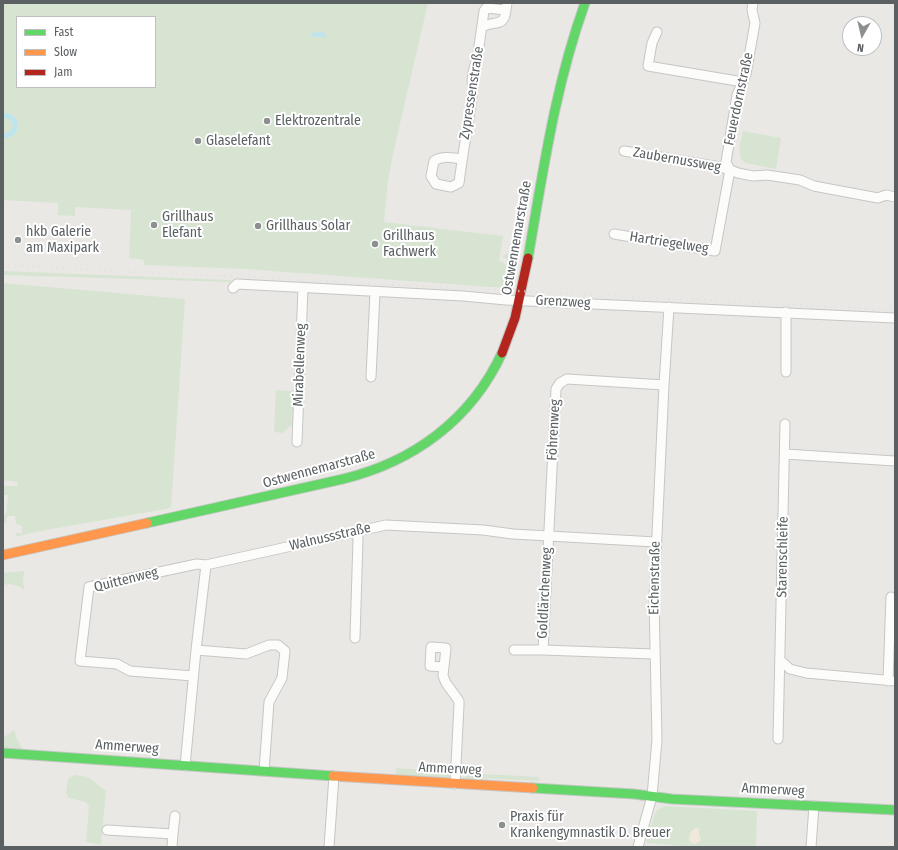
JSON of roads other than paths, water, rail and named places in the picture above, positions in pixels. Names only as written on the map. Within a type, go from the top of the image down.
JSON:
[{"type":"street","name":"Ostwennemarstraße","points":[[3,555],[347,478],[388,465],[402,458],[439,434],[458,417],[475,398],[491,376],[507,343],[514,322],[520,300],[553,115],[567,57],[585,3]]},
{"type":"street","name":"Feuerdornstraße","points":[[730,170],[726,162],[738,95],[743,82],[755,24],[752,10],[753,3]]},
{"type":"street","name":"Zypressenstraße","points":[[462,159],[484,11],[486,8],[507,6],[505,18],[503,20],[482,27]]},
{"type":"street","points":[[657,32],[652,42],[648,66],[743,82]]},
{"type":"street","name":"Zaubernussweg","points":[[624,151],[730,170]]},
{"type":"street","points":[[730,170],[748,175],[767,174],[800,180],[814,186],[878,198],[886,195],[895,197]]},
{"type":"street","name":"Hartriegelweg","points":[[614,234],[715,251],[730,170]]},
{"type":"street","name":"Grenzweg","points":[[233,288],[237,284],[520,300],[895,318]]},
{"type":"street","name":"Mirabellenweg","points":[[297,442],[303,288]]},
{"type":"street","points":[[371,377],[375,292]]},
{"type":"street","name":"Eichenstraße","points":[[638,847],[652,796],[657,740],[654,599],[664,385],[670,307]]},
{"type":"street","points":[[786,312],[786,372]]},
{"type":"street","name":"Föhrenweg","points":[[548,536],[556,389],[560,383],[567,379],[664,385]]},
{"type":"street","name":"Starenschleife","points":[[778,740],[785,424]]},
{"type":"street","points":[[785,454],[895,461]]},
{"type":"street","name":"Walnussstraße","points":[[206,565],[386,525],[656,542]]},
{"type":"street","points":[[354,638],[358,539],[357,531]]},
{"type":"street","name":"Goldlärchenweg","points":[[543,650],[548,536]]},
{"type":"street","name":"Quittenweg","points":[[193,676],[130,671],[117,664],[80,661],[89,587],[197,564],[206,565]]},
{"type":"street","points":[[185,766],[193,676],[206,565]]},
{"type":"street","points":[[780,660],[790,669],[892,681],[891,596]]},
{"type":"street","points":[[196,650],[246,654],[269,645],[278,645],[284,651],[282,678],[269,702],[264,771]]},
{"type":"street","name":"Goldlärchenweg","points":[[514,650],[654,654]]},
{"type":"street","points":[[444,668],[446,683],[459,705],[455,784]]},
{"type":"street","name":"Ammerweg","points":[[3,753],[455,784],[634,794],[672,799],[895,810]]},
{"type":"street","points":[[329,847],[334,776]]},
{"type":"street","points":[[811,847],[814,806]]},
{"type":"street","points":[[172,847],[175,816]]},
{"type":"street","points":[[107,830],[173,834]]},
{"type":"water","points":[[323,32],[326,39],[323,37],[312,37],[311,33]]},
{"type":"water","points":[[3,113],[14,117],[18,126],[14,134],[10,137],[3,138],[3,134],[10,132],[13,126],[9,119],[3,118]]},
{"type":"railway","points":[[3,265],[895,310]]},
{"type":"place","name":"Elektrozentrale","points":[[267,121]]},
{"type":"place","name":"Glaselefant","points":[[198,141]]},
{"type":"place","name":"Grillhaus Elefant","points":[[154,225]]},
{"type":"place","name":"Grillhaus Solar","points":[[258,226]]},
{"type":"place","name":"hkb Galerie am Maxipark","points":[[18,240]]},
{"type":"place","name":"Grillhaus Fachwerk","points":[[375,244]]},
{"type":"place","name":"Praxis für Krankengymnastik D. Breuer","points":[[502,825]]}]
